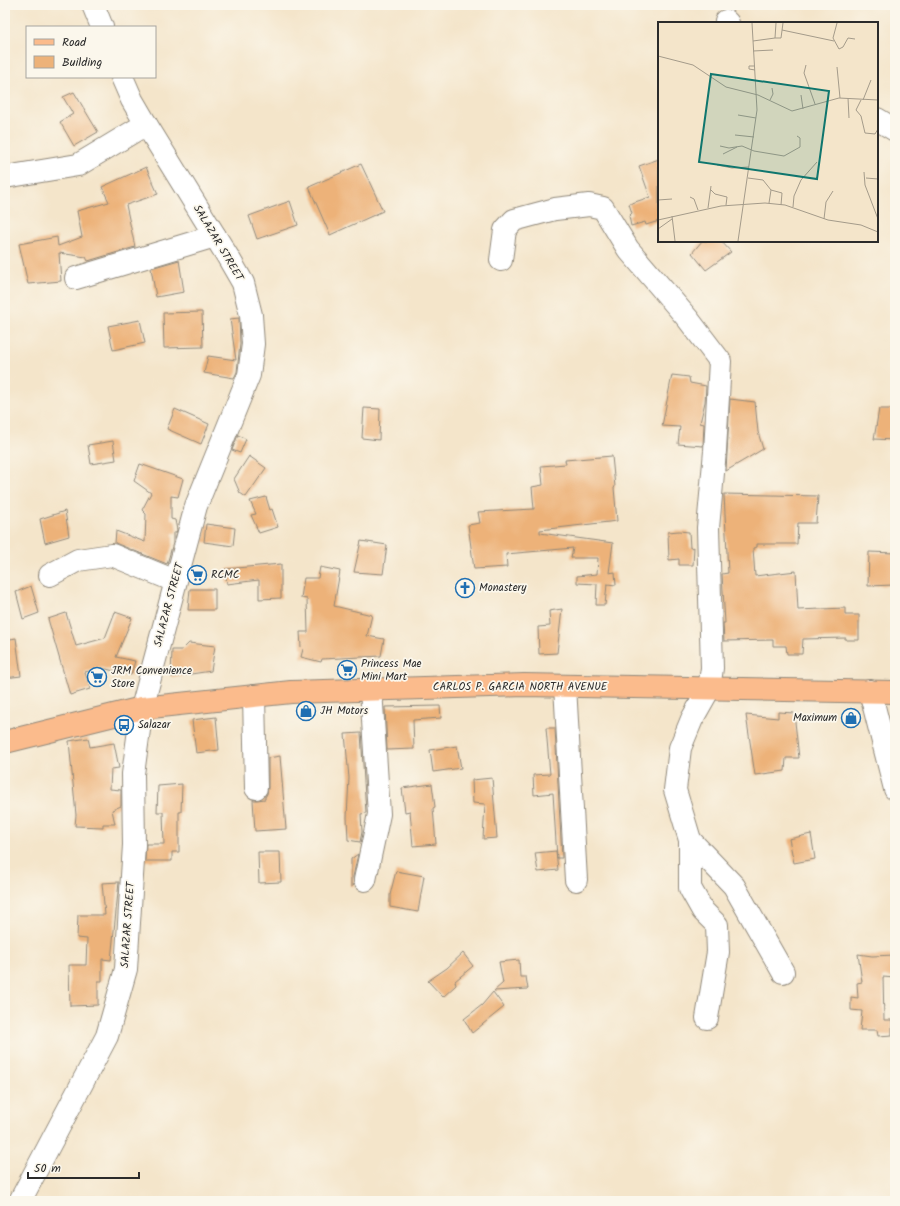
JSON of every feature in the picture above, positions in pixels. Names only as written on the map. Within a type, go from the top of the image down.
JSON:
[{"type":"main road","name":"CARLOS P. GARCIA NORTH AVENUE","points":[[5,742],[142,708],[290,692],[524,685],[895,692]]},
{"type":"street","points":[[93,5],[102,26]]},
{"type":"street","name":"SALAZAR STREET","points":[[20,1201],[107,1036],[126,969],[134,845],[133,774],[142,708],[196,506],[249,375],[253,344],[251,315],[243,284],[146,124],[132,100],[122,78]]},
{"type":"street","points":[[878,120],[895,130]]},
{"type":"street","points":[[5,177],[78,165],[146,124]]},
{"type":"street","points":[[501,260],[505,230],[514,220],[556,209],[589,205],[603,208],[628,249],[688,319],[720,361],[715,451],[708,528],[712,668],[709,689],[692,719],[680,748],[675,790],[690,840],[690,888],[703,911],[717,926],[718,952],[707,1018]]},
{"type":"street","points":[[76,278],[215,236]]},
{"type":"street","points":[[50,576],[78,560],[112,555],[175,581]]},
{"type":"street","points":[[565,686],[576,880]]},
{"type":"street","points":[[366,880],[379,814],[371,689]]},
{"type":"street","points":[[870,691],[895,789]]},
{"type":"street","points":[[254,696],[256,788]]},
{"type":"street","points":[[690,840],[734,886],[783,972]]},
{"type":"building","points":[[74,92],[98,132],[74,146],[60,122],[73,114],[63,97]]},
{"type":"building","points":[[658,159],[658,221],[646,225],[645,222],[631,226],[629,216],[632,213],[629,204],[650,197],[639,166]]},
{"type":"building","points":[[361,164],[383,211],[330,235],[309,187]]},
{"type":"building","points":[[146,167],[158,194],[126,205],[135,247],[88,261],[86,257],[59,253],[61,281],[28,284],[19,244],[57,237],[58,246],[82,237],[77,211],[109,202],[102,187]]},
{"type":"building","points":[[290,201],[298,225],[257,239],[249,216]]},
{"type":"building","points":[[701,242],[722,242],[731,252],[706,270],[692,253]]},
{"type":"building","points":[[179,260],[184,292],[156,297],[151,268]]},
{"type":"building","points":[[202,312],[203,347],[164,348],[163,313]]},
{"type":"building","points":[[239,318],[240,344],[237,372],[234,378],[204,373],[208,356],[236,360],[230,319]]},
{"type":"building","points":[[140,320],[145,343],[113,350],[108,326]]},
{"type":"building","points":[[672,375],[689,377],[690,383],[706,386],[705,402],[700,423],[704,424],[703,446],[678,444],[680,427],[662,426]]},
{"type":"building","points":[[730,399],[755,402],[758,432],[763,449],[726,471]]},
{"type":"building","points":[[364,408],[380,409],[379,440],[362,438]]},
{"type":"building","points":[[175,409],[209,424],[201,444],[167,429]]},
{"type":"building","points":[[879,409],[895,409],[895,440],[874,439]]},
{"type":"building","points":[[238,435],[246,439],[240,453],[232,450]]},
{"type":"building","points":[[113,441],[116,460],[91,464],[88,445]]},
{"type":"building","points":[[249,456],[266,468],[246,497],[240,493],[234,479]]},
{"type":"building","points":[[612,456],[617,521],[540,530],[540,533],[613,543],[609,573],[615,572],[616,585],[607,584],[605,605],[596,605],[597,584],[577,583],[577,576],[597,574],[598,558],[571,558],[573,548],[506,554],[507,567],[474,569],[468,525],[480,523],[478,512],[534,509],[532,487],[543,485],[541,466],[566,464],[565,460]]},
{"type":"building","points":[[140,464],[183,479],[178,497],[171,496],[171,519],[175,520],[177,530],[176,533],[173,533],[173,543],[167,564],[115,543],[116,531],[145,542],[146,514],[142,510],[151,493],[134,481]]},
{"type":"building","points":[[724,494],[818,496],[816,523],[798,523],[797,544],[757,544],[757,547],[753,548],[755,576],[796,571],[798,610],[845,608],[845,615],[859,615],[859,640],[846,640],[846,638],[803,639],[802,654],[787,654],[786,646],[773,646],[773,640],[724,641],[723,623],[725,623],[722,574],[728,573]]},
{"type":"building","points":[[266,497],[278,527],[259,533],[251,515],[256,514],[250,501]]},
{"type":"building","points":[[65,511],[69,536],[45,543],[40,519]]},
{"type":"building","points":[[206,524],[235,528],[233,546],[204,542]]},
{"type":"building","points":[[668,532],[689,532],[690,548],[694,547],[693,565],[679,565],[679,559],[669,560]]},
{"type":"building","points":[[361,541],[387,545],[383,574],[354,572]]},
{"type":"building","points":[[869,552],[895,553],[894,585],[868,586]]},
{"type":"building","points":[[281,564],[281,598],[259,599],[259,580],[227,584],[225,569]]},
{"type":"building","points":[[320,567],[340,571],[334,606],[372,615],[367,636],[384,639],[381,656],[322,659],[321,662],[301,657],[303,649],[301,647],[300,632],[308,632],[307,599],[301,598],[304,578],[318,578]]},
{"type":"building","points":[[31,586],[39,613],[23,619],[16,592]]},
{"type":"building","points":[[190,589],[215,589],[215,610],[188,610]]},
{"type":"building","points":[[562,609],[557,653],[539,654],[538,627],[550,626],[549,611]]},
{"type":"building","points":[[115,612],[132,618],[116,657],[135,661],[131,675],[102,668],[85,672],[90,689],[70,695],[48,619],[66,613],[76,646],[105,638]]},
{"type":"building","points":[[16,638],[21,676],[5,678],[5,640]]},
{"type":"building","points":[[189,643],[215,646],[211,671],[171,677],[172,650],[182,650]]},
{"type":"building","points":[[440,706],[441,718],[413,720],[414,749],[387,750],[385,707]]},
{"type":"building","points":[[778,712],[794,713],[799,758],[786,758],[785,771],[755,775],[746,715],[778,718]]},
{"type":"building","points":[[216,717],[219,750],[196,753],[192,720]]},
{"type":"building","points":[[546,728],[555,728],[562,858],[557,858],[553,793],[534,795],[533,775],[550,774]]},
{"type":"building","points":[[361,733],[366,813],[361,814],[362,832],[360,842],[348,840],[347,817],[349,778],[345,734]]},
{"type":"building","points":[[88,738],[90,747],[114,743],[119,768],[111,769],[110,789],[121,790],[121,806],[112,810],[115,824],[103,824],[103,827],[75,826],[76,815],[69,741]]},
{"type":"building","points":[[457,746],[461,768],[433,772],[430,750]]},
{"type":"building","points":[[280,756],[286,829],[255,831],[253,800],[265,799],[268,788],[268,758]]},
{"type":"building","points":[[492,778],[497,838],[483,839],[485,804],[473,803],[472,780]]},
{"type":"building","points":[[182,784],[181,812],[179,812],[179,852],[172,852],[172,861],[145,861],[146,844],[164,844],[163,812],[157,812],[158,786]]},
{"type":"building","points":[[432,784],[435,807],[433,808],[436,844],[413,846],[410,811],[405,812],[402,788]]},
{"type":"building","points":[[811,834],[815,859],[794,863],[789,839]]},
{"type":"building","points":[[556,851],[558,870],[538,872],[535,853]]},
{"type":"building","points":[[258,852],[280,852],[281,882],[259,883]]},
{"type":"building","points":[[358,854],[353,877],[354,885],[351,887],[351,859]]},
{"type":"building","points":[[396,871],[424,876],[418,912],[390,907],[390,895]]},
{"type":"building","points":[[119,882],[111,960],[102,959],[102,981],[98,981],[98,1005],[70,1006],[69,965],[86,965],[87,939],[77,938],[78,915],[105,915],[102,883]]},
{"type":"building","points":[[463,953],[473,966],[455,981],[456,985],[443,997],[428,981],[447,968]]},
{"type":"building","points":[[858,954],[872,956],[895,955],[895,978],[883,977],[884,1020],[892,1020],[892,1035],[878,1036],[877,1030],[860,1030],[862,1011],[851,1010],[851,997],[858,998],[857,983],[862,982]]},
{"type":"building","points":[[519,960],[520,977],[526,977],[528,989],[494,991],[503,983],[499,962]]},
{"type":"building","points":[[493,992],[504,1007],[472,1033],[464,1019],[482,1005]]},
{"type":"place","name":"RCMC","points":[[197,575]]},
{"type":"place","name":"Monastery","points":[[465,588]]},
{"type":"place","name":"Princess Mae Mini Mart","points":[[347,670]]},
{"type":"place","name":"JRM Convenience Store","points":[[97,677]]},
{"type":"place","name":"JH Motors","points":[[306,711]]},
{"type":"place","name":"Maximum","points":[[851,718]]},
{"type":"place","name":"Salazar","points":[[124,725]]}]
